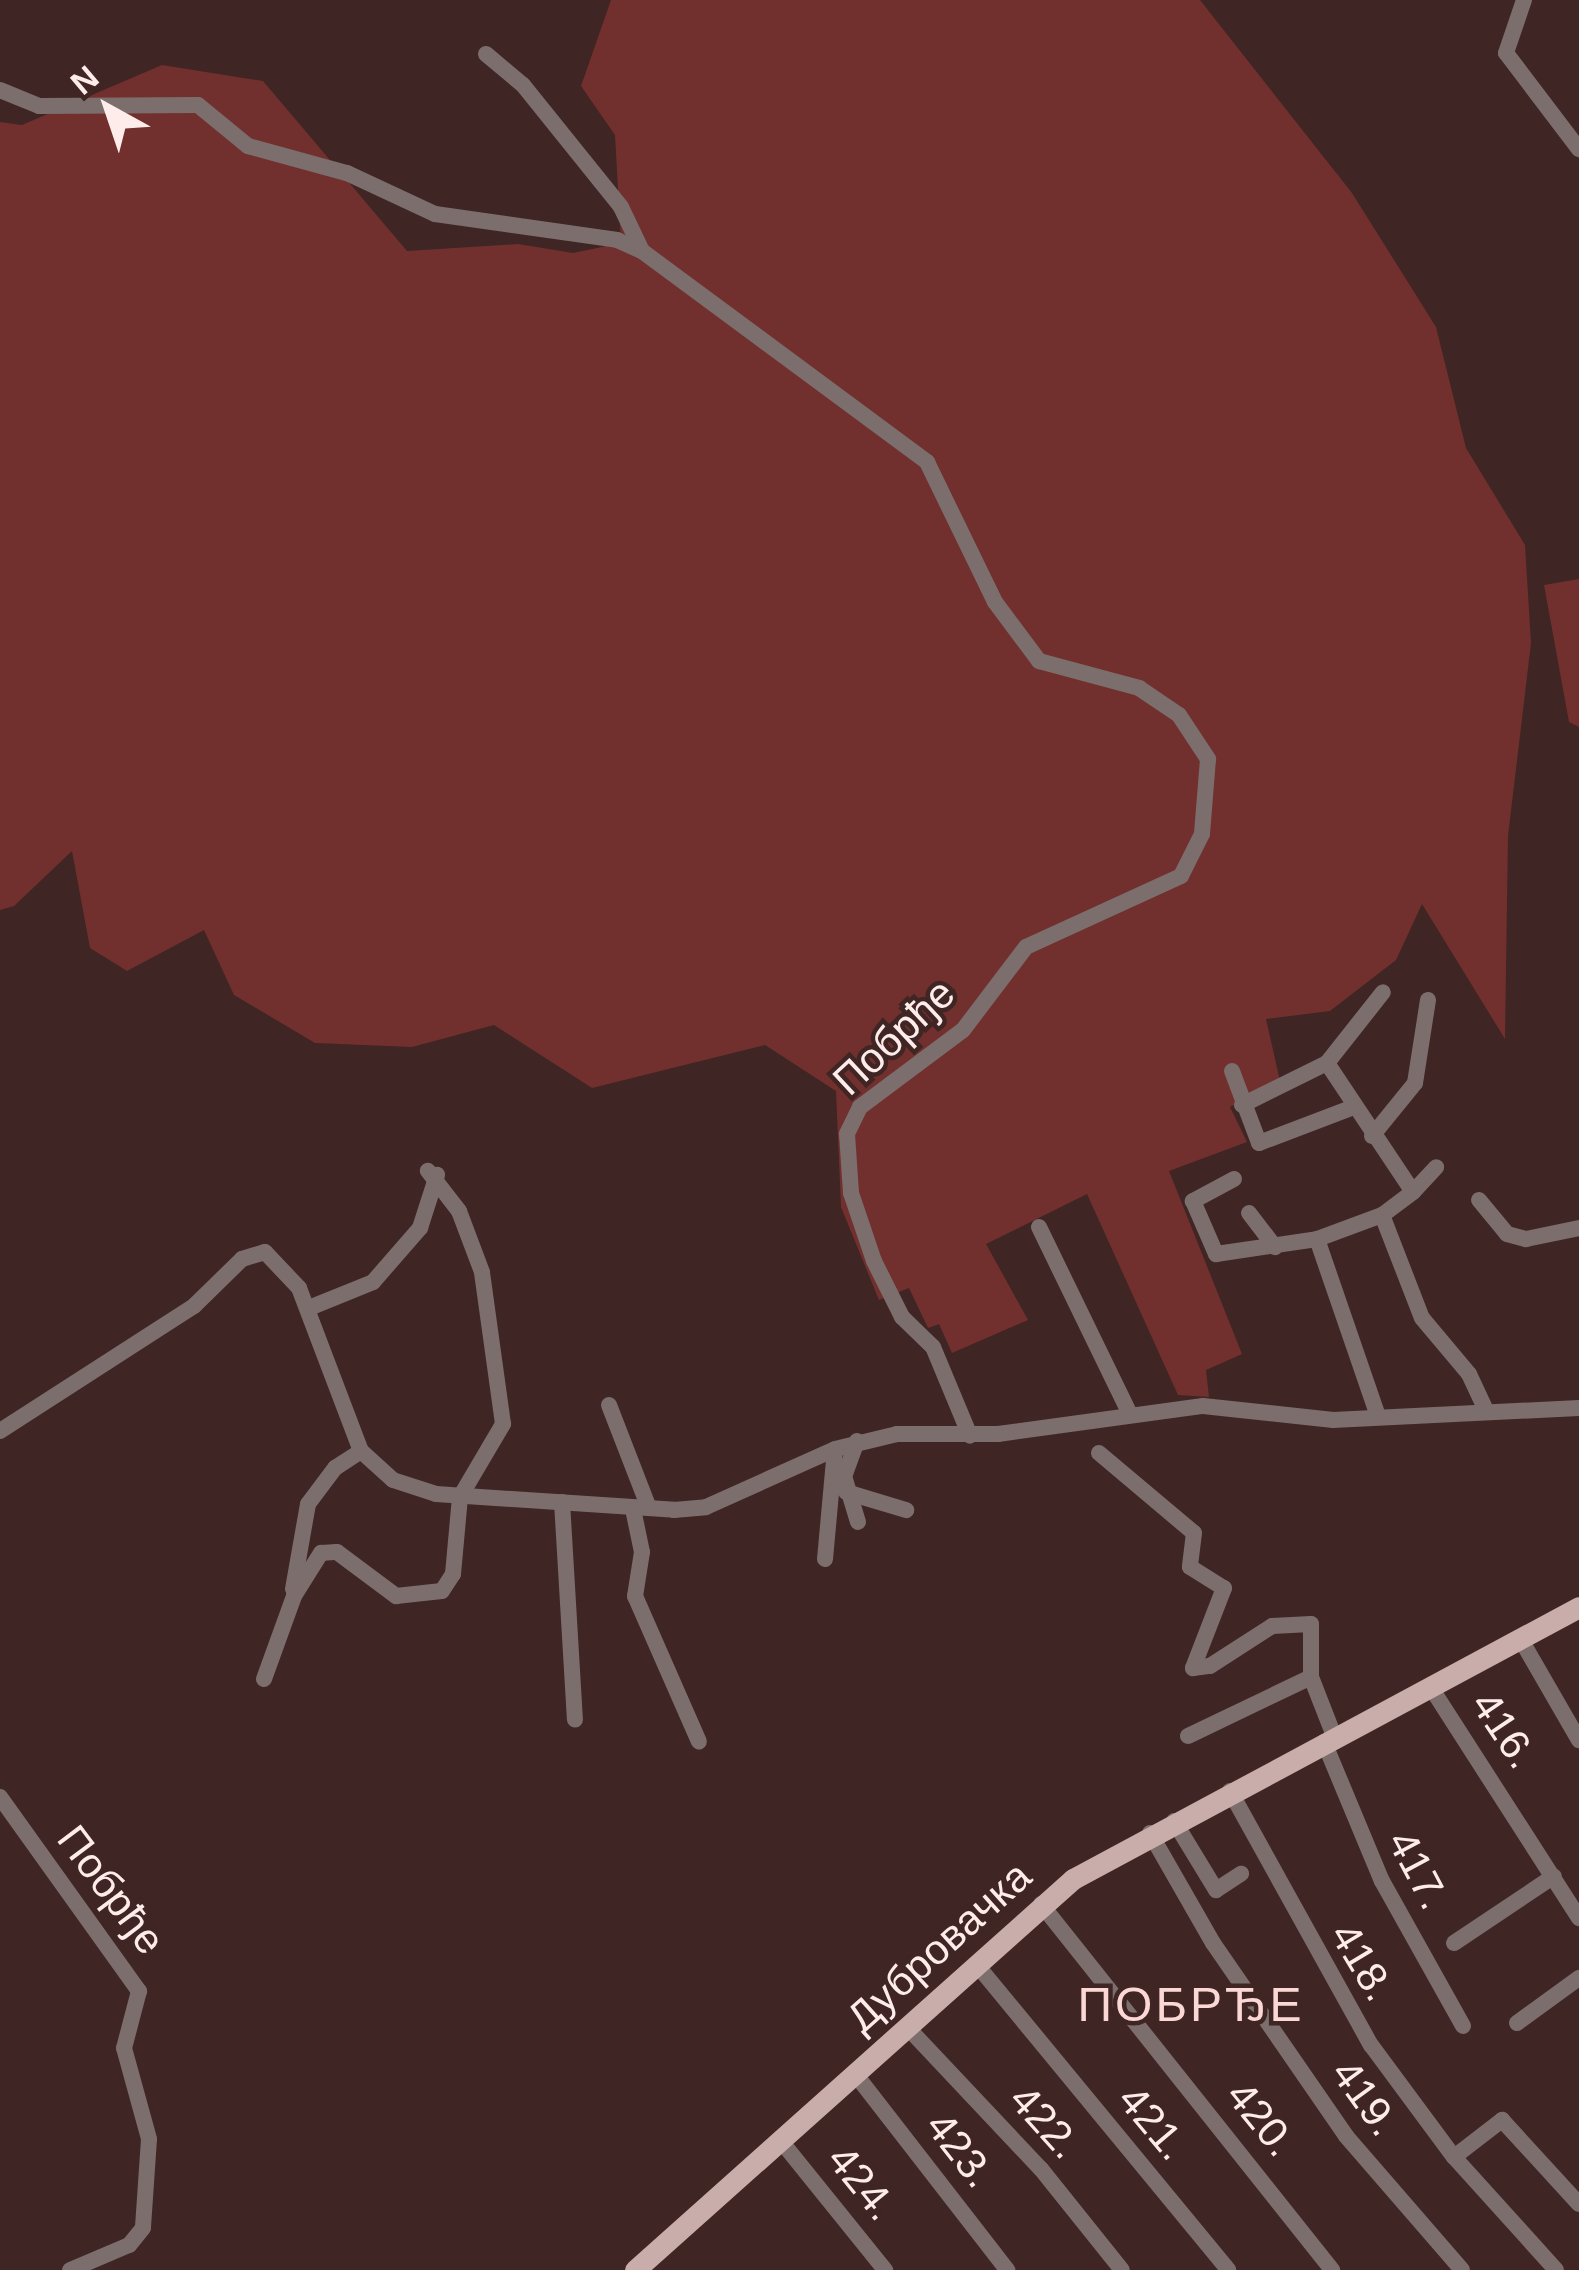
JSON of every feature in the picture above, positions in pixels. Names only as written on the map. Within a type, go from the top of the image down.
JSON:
[{"type":"main road","name":"Дубровачка","points":[[636,2270],[1042,1904],[1150,1833],[1579,1607]]},
{"type":"street","points":[[1524,0],[1507,53],[1579,149]]},
{"type":"street","points":[[486,54],[523,85],[620,207],[642,251]]},
{"type":"street","points":[[0,90],[39,106],[198,105],[248,146],[346,172],[435,214],[617,240],[642,251]]},
{"type":"street","name":"Побрђе","points":[[642,251],[774,342],[927,462],[995,602],[1039,662],[1139,688],[1180,715],[1208,759],[1202,834],[1180,876],[1026,947],[963,1030],[860,1107],[847,1135],[850,1192],[874,1262],[902,1317],[933,1347],[970,1436]]},
{"type":"street","points":[[1241,1105],[1327,1063],[1383,992]]},
{"type":"street","points":[[1372,1136],[1415,1083],[1428,1000]]},
{"type":"street","points":[[1327,1063],[1413,1192]]},
{"type":"street","points":[[1232,1071],[1259,1143],[1354,1108]]},
{"type":"street","points":[[1234,1179],[1193,1202],[1216,1254],[1317,1239],[1382,1215],[1436,1167]]},
{"type":"street","points":[[264,1679],[313,1558],[331,1551],[395,1596],[442,1591],[453,1574],[460,1497],[506,1409],[482,1272],[432,1173],[420,1228],[373,1282],[309,1308]]},
{"type":"street","points":[[1479,1200],[1507,1234],[1526,1239],[1579,1228]]},
{"type":"street","points":[[1249,1214],[1275,1247]]},
{"type":"street","points":[[1382,1215],[1423,1318],[1469,1374],[1485,1408]]},
{"type":"street","points":[[1039,1227],[1130,1414]]},
{"type":"street","points":[[1317,1239],[1378,1416]]},
{"type":"street","points":[[0,1431],[194,1306],[254,1252],[276,1256],[309,1308],[361,1451],[410,1489],[460,1497],[641,1509],[706,1507],[857,1442],[970,1436],[1203,1406],[1334,1420],[1485,1408],[1579,1408]]},
{"type":"street","points":[[609,1405],[641,1509],[643,1552],[635,1596],[699,1742]]},
{"type":"street","points":[[857,1442],[846,1492],[858,1522]]},
{"type":"street","points":[[825,1559],[836,1449]]},
{"type":"street","points":[[294,1596],[303,1514],[334,1468],[361,1451]]},
{"type":"street","points":[[1099,1453],[1194,1533],[1190,1567],[1225,1588],[1192,1668],[1210,1666],[1271,1626],[1302,1623],[1316,1632],[1311,1677],[1329,1739]]},
{"type":"street","points":[[846,1492],[906,1510]]},
{"type":"street","points":[[562,1502],[574,1720]]},
{"type":"street","points":[[1520,1638],[1579,1740]]},
{"type":"street","points":[[1188,1736],[1311,1677]]},
{"type":"street","name":"416.","points":[[1430,1686],[1579,1918]]},
{"type":"street","name":"417.","points":[[1329,1739],[1372,1861],[1462,2026]]},
{"type":"street","name":"418.","points":[[1230,1791],[1371,2045],[1454,2157],[1556,2270]]},
{"type":"street","name":"Побрђе","points":[[0,1797],[140,1991],[124,2048],[149,2139],[143,2228],[129,2246],[70,2270]]},
{"type":"street","points":[[1174,1821],[1216,1890],[1241,1874]]},
{"type":"street","name":"419.","points":[[1150,1833],[1213,1943],[1346,2136],[1462,2270]]},
{"type":"street","points":[[1454,1943],[1554,1876]]},
{"type":"street","name":"420.","points":[[1042,1904],[1332,2270]]},
{"type":"street","name":"421.","points":[[976,1965],[1228,2270]]},
{"type":"street","points":[[1517,2023],[1579,1978]]},
{"type":"street","name":"422.","points":[[908,2028],[1042,2169],[1122,2270]]},
{"type":"street","name":"423.","points":[[856,2074],[1007,2270]]},
{"type":"street","points":[[1454,2157],[1502,2120],[1579,2204]]},
{"type":"street","name":"424.","points":[[781,2141],[885,2270]]},
{"type":"shaded area","points":[[611,0],[1200,0],[1352,193],[1436,327],[1466,448],[1525,545],[1531,643],[1508,836],[1505,1039],[1422,904],[1396,960],[1330,1011],[1266,1019],[1280,1081],[1230,1107],[1247,1142],[1169,1171],[1242,1354],[1206,1370],[1209,1397],[1178,1395],[1087,1194],[986,1244],[1028,1320],[952,1353],[939,1324],[928,1328],[909,1288],[879,1300],[841,1207],[836,1091],[765,1045],[592,1088],[494,1025],[412,1047],[315,1043],[234,995],[204,930],[127,971],[90,948],[72,851],[14,906],[0,910],[0,122],[22,125],[162,65],[263,81],[407,251],[518,244],[573,253],[621,243],[615,135],[581,86]]},
{"type":"shaded area","points":[[1579,579],[1579,727],[1569,722],[1544,585]]},
{"type":"district","name":"ПОБРЂЕ","points":[[1191,2005]]}]
